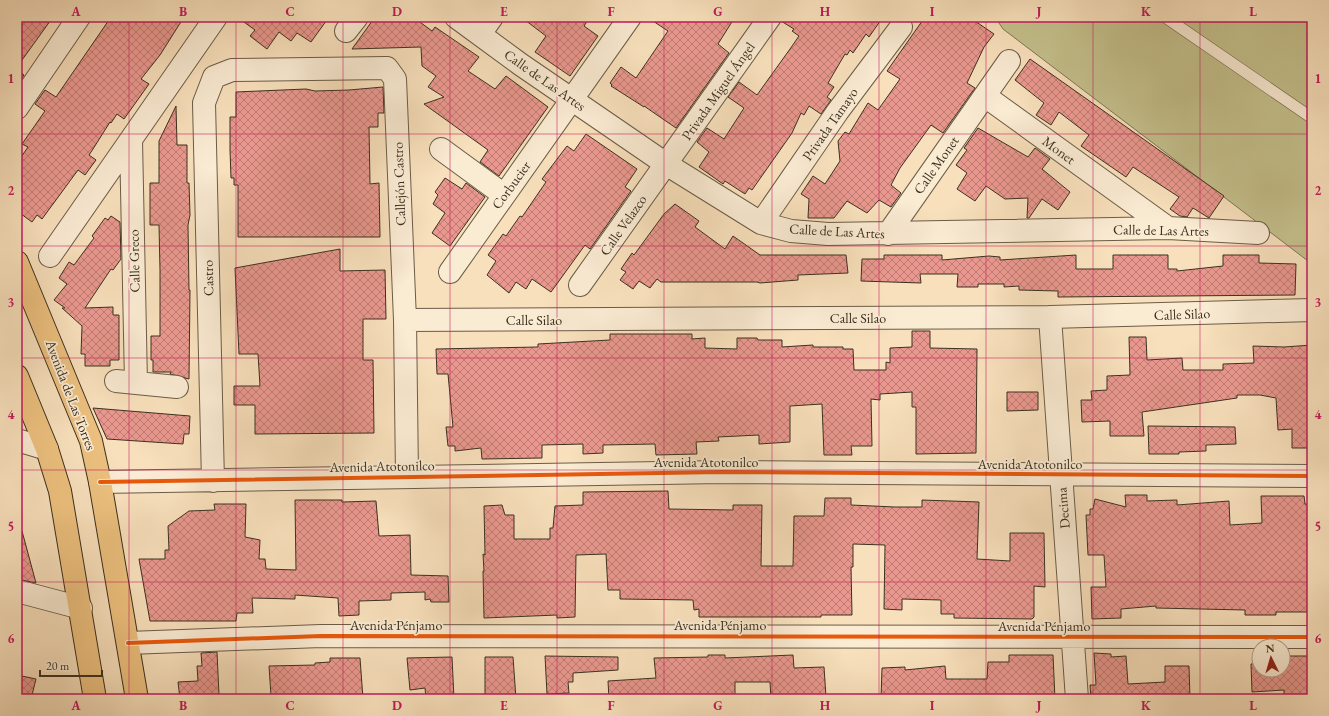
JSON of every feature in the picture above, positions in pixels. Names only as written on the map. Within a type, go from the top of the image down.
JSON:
[{"type":"main road","name":"Avenida de Las Torres","points":[[17,262],[91,441],[100,482],[128,643],[136,699]]},
{"type":"main road","points":[[17,376],[47,449],[60,491],[81,608],[95,699]]},
{"type":"street","points":[[17,108],[79,17]]},
{"type":"street","points":[[50,256],[216,17]]},
{"type":"street","name":"Calle de Las Artes","points":[[456,17],[486,26],[520,64],[666,164],[761,223],[791,231],[828,234],[1168,228],[1258,233]]},
{"type":"street","name":"Corbucier","points":[[450,272],[630,17]]},
{"type":"street","name":"Privada Miguel Ángel","points":[[666,164],[770,17]]},
{"type":"street","name":"Privada Tamayo","points":[[761,223],[838,111],[901,28]]},
{"type":"street","points":[[984,96],[1009,61]]},
{"type":"street","name":"Callejón Castro","points":[[214,77],[232,70],[387,68],[392,72],[395,79],[405,320],[407,476]]},
{"type":"street","name":"Castro","points":[[214,77],[204,103],[214,481]]},
{"type":"street","name":"Monet","points":[[984,96],[1168,228]]},
{"type":"street","name":"Calle Monet","points":[[888,234],[984,96]]},
{"type":"street","name":"Calle Greco","points":[[131,140],[126,382],[177,388]]},
{"type":"street","points":[[441,149],[504,195]]},
{"type":"street","name":"Calle Velazco","points":[[580,285],[666,164]]},
{"type":"street","name":"Calle Silao","points":[[405,320],[1050,317],[1312,310]]},
{"type":"street","name":"Decima","points":[[1050,317],[1074,637],[1077,699]]},
{"type":"street","points":[[17,440],[47,449]]},
{"type":"street","name":"Avenida Atotonilco","points":[[100,482],[722,472],[1312,476]]},
{"type":"street","points":[[17,591],[81,608]]},
{"type":"street","name":"Avenida Pénjamo","points":[[128,643],[321,636],[1312,638]]},
{"type":"lane","points":[[1165,17],[1312,118]]},
{"type":"shaded area","points":[[995,17],[1312,17],[1312,264],[1003,29]]},
{"type":"building","points":[[17,17],[53,17],[17,67]]},
{"type":"building","points":[[111,17],[184,17],[160,55],[141,79],[149,84],[124,119],[117,114],[111,123],[110,122],[89,155],[96,160],[85,175],[78,170],[42,219],[37,215],[32,222],[17,211],[17,163],[28,147],[22,144],[45,111],[35,104],[45,90],[56,97]]},
{"type":"building","points":[[237,17],[329,17],[311,42],[297,33],[291,41],[279,32],[267,49],[250,36],[255,30]]},
{"type":"building","points":[[375,17],[413,17],[432,31],[435,27],[479,57],[468,71],[495,89],[506,76],[548,107],[499,176],[480,162],[488,150],[424,104],[444,97],[428,87],[436,76],[422,66],[421,47],[352,49]]},
{"type":"building","points":[[521,17],[590,17],[584,26],[598,36],[570,76],[535,52],[546,36]]},
{"type":"building","points":[[647,17],[735,17],[718,44],[729,53],[676,128],[611,86],[612,85],[610,83],[621,67],[636,78],[668,31]]},
{"type":"building","points":[[782,17],[883,17],[869,37],[866,34],[853,53],[850,50],[847,55],[845,54],[828,83],[834,87],[827,97],[831,100],[821,114],[809,106],[804,115],[801,113],[792,133],[752,190],[749,188],[745,194],[725,181],[723,184],[699,167],[709,152],[697,142],[707,128],[724,139],[744,108],[728,97],[739,82],[757,95],[799,36],[792,31],[794,29],[781,21]]},
{"type":"building","points":[[925,17],[969,17],[994,34],[984,47],[967,83],[975,88],[943,133],[931,125],[900,168],[891,185],[901,193],[891,207],[879,200],[867,213],[847,201],[834,218],[808,218],[809,199],[801,194],[813,176],[825,184],[840,161],[838,141],[845,132],[849,134],[868,103],[878,110],[900,79],[887,71]]},
{"type":"building","points":[[1030,59],[1224,196],[1209,218],[1193,208],[1187,217],[1180,216],[1170,209],[1179,197],[1133,167],[1126,177],[1081,146],[1089,135],[1059,112],[1051,125],[1036,115],[1044,103],[1015,80]]},
{"type":"building","points":[[17,70],[24,75],[17,86]]},
{"type":"building","points":[[383,87],[384,113],[378,113],[378,127],[369,127],[370,184],[379,183],[380,237],[238,237],[238,185],[234,185],[234,178],[231,178],[230,150],[230,117],[236,117],[236,92],[306,89],[315,91],[349,90]]},
{"type":"building","points":[[176,106],[177,145],[187,145],[187,183],[189,183],[189,379],[170,374],[171,372],[153,372],[153,360],[151,360],[151,336],[160,336],[160,270],[159,225],[150,225],[150,183],[159,183],[159,141]]},
{"type":"building","points":[[978,128],[1028,157],[1035,148],[1050,159],[1042,169],[1070,192],[1058,210],[1042,199],[1029,218],[1027,218],[1028,198],[1005,199],[986,186],[975,201],[957,189],[967,173],[956,165],[967,150],[964,148]]},
{"type":"building","points":[[586,134],[637,169],[625,187],[631,191],[590,249],[585,245],[551,292],[532,279],[526,289],[516,282],[509,293],[487,275],[496,261],[488,255],[503,234],[506,236],[520,216],[522,217],[546,182],[542,179],[567,146],[574,151]]},
{"type":"building","points":[[445,178],[462,189],[466,183],[485,197],[450,246],[432,233],[445,213],[433,204],[438,195],[435,192]]},
{"type":"building","points":[[675,204],[699,221],[695,227],[725,249],[733,236],[760,255],[846,255],[848,273],[798,275],[798,280],[760,283],[661,282],[657,279],[650,288],[639,281],[633,289],[620,280],[626,272],[621,269],[632,253],[634,255],[664,214]]},
{"type":"building","points":[[111,216],[120,222],[121,259],[113,270],[111,269],[85,308],[113,307],[113,315],[119,315],[119,360],[110,360],[110,366],[85,366],[85,354],[81,354],[82,326],[62,308],[65,308],[54,300],[67,284],[59,278],[69,262],[74,265],[94,238],[92,236],[105,218],[108,220]]},
{"type":"building","points":[[340,249],[340,271],[385,270],[386,319],[363,319],[363,360],[373,360],[374,433],[255,434],[255,405],[234,405],[234,386],[260,386],[258,354],[239,354],[235,268]]},
{"type":"building","points":[[884,255],[942,255],[942,260],[989,256],[1000,257],[1000,260],[1076,255],[1076,269],[1113,269],[1113,255],[1168,255],[1168,269],[1177,269],[1177,271],[1223,266],[1223,255],[1259,255],[1259,263],[1296,264],[1295,295],[1058,297],[1058,291],[1019,290],[1019,286],[1004,287],[1004,284],[978,284],[978,287],[957,287],[958,274],[920,274],[921,283],[861,281],[862,259],[884,259]]},
{"type":"building","points":[[912,331],[930,331],[930,348],[977,349],[976,453],[916,454],[916,407],[912,407],[912,392],[880,394],[880,400],[871,399],[872,446],[851,446],[852,455],[824,455],[822,404],[790,406],[790,442],[759,444],[759,435],[718,437],[719,441],[696,442],[697,454],[656,455],[655,444],[603,445],[603,453],[583,454],[583,444],[542,445],[542,458],[482,459],[481,448],[455,451],[455,446],[448,446],[446,427],[453,427],[448,374],[437,374],[436,349],[538,347],[538,344],[610,340],[610,334],[692,334],[692,339],[705,338],[705,348],[737,349],[737,338],[782,340],[782,347],[813,345],[813,347],[843,347],[843,349],[853,349],[854,370],[886,370],[886,362],[890,363],[890,348],[912,347]]},
{"type":"building","points":[[1129,337],[1146,337],[1147,360],[1182,358],[1183,370],[1223,370],[1223,364],[1254,363],[1253,346],[1284,347],[1312,345],[1312,448],[1292,448],[1292,429],[1278,430],[1276,398],[1260,395],[1237,395],[1237,398],[1142,412],[1144,436],[1110,436],[1110,421],[1082,422],[1081,400],[1092,400],[1091,391],[1107,390],[1107,376],[1130,375]]},
{"type":"building","points":[[1007,392],[1038,392],[1038,410],[1007,411]]},
{"type":"building","points":[[93,408],[190,416],[189,434],[184,434],[183,444],[107,439]]},
{"type":"building","points":[[1148,426],[1235,427],[1236,444],[1206,445],[1206,451],[1179,452],[1179,454],[1149,454]]},
{"type":"building","points":[[668,491],[669,509],[733,510],[733,505],[762,505],[761,566],[793,566],[794,516],[824,516],[825,498],[851,498],[851,505],[895,507],[922,507],[922,500],[979,502],[977,559],[1010,561],[1010,533],[1044,533],[1045,587],[1034,586],[1034,617],[1032,619],[954,618],[954,614],[941,614],[941,600],[902,599],[902,610],[884,609],[885,545],[853,544],[853,567],[851,567],[852,615],[821,615],[821,617],[699,617],[699,609],[694,610],[693,600],[620,599],[620,590],[608,590],[606,554],[576,555],[575,617],[557,618],[557,615],[484,618],[484,506],[502,505],[505,515],[514,515],[514,539],[550,539],[550,528],[553,528],[555,506],[583,505],[583,492]]},
{"type":"building","points":[[1125,495],[1147,495],[1147,501],[1177,500],[1177,505],[1229,501],[1230,525],[1262,523],[1261,496],[1304,496],[1305,504],[1312,505],[1310,612],[1276,612],[1276,615],[1245,615],[1245,610],[1156,608],[1156,606],[1121,609],[1121,618],[1092,619],[1091,587],[1106,587],[1104,555],[1088,555],[1086,515],[1090,515],[1090,509],[1093,509],[1095,499],[1126,507]]},
{"type":"building","points":[[295,500],[342,500],[342,502],[376,501],[379,536],[410,535],[411,575],[448,576],[449,602],[431,602],[430,599],[425,600],[425,592],[391,593],[391,600],[359,601],[359,615],[339,616],[338,598],[295,595],[295,599],[252,598],[253,613],[237,613],[236,621],[150,621],[139,559],[165,559],[165,550],[169,550],[168,526],[189,511],[215,510],[214,504],[246,504],[245,537],[260,540],[259,559],[265,559],[266,569],[296,570]]},
{"type":"building","points":[[22,531],[36,583],[17,579],[17,532]]},
{"type":"building","points":[[217,652],[219,695],[180,699],[178,682],[198,681],[197,666],[202,666],[201,653]]},
{"type":"building","points":[[1094,653],[1111,654],[1111,657],[1126,656],[1128,684],[1165,682],[1165,666],[1189,666],[1190,699],[1091,699],[1090,685],[1096,685]]},
{"type":"building","points":[[708,655],[725,655],[725,658],[793,655],[794,668],[824,667],[826,697],[771,699],[770,682],[735,682],[735,699],[609,699],[608,681],[656,678],[654,658],[708,657]]},
{"type":"building","points":[[1009,655],[1053,655],[1055,699],[881,699],[882,668],[905,667],[905,670],[945,666],[946,679],[987,679],[988,662],[1009,662]]},
{"type":"building","points":[[545,656],[618,657],[618,670],[573,673],[573,682],[568,682],[569,693],[547,694]]},
{"type":"building","points":[[1291,656],[1311,656],[1312,699],[1284,699],[1284,690],[1252,692],[1252,678],[1291,678]]},
{"type":"building","points":[[452,657],[454,699],[426,699],[425,688],[410,690],[407,658]]},
{"type":"building","points":[[485,657],[513,657],[516,699],[485,699]]},
{"type":"building","points":[[330,658],[360,658],[363,699],[295,699],[295,696],[271,696],[269,666],[315,665],[315,663],[330,662]]},
{"type":"building","points":[[17,675],[36,679],[31,699],[17,699]]},
{"type":"cycle path","points":[[100,482],[722,472],[1312,476]]},
{"type":"cycle path","points":[[128,643],[321,636],[1312,637]]}]
